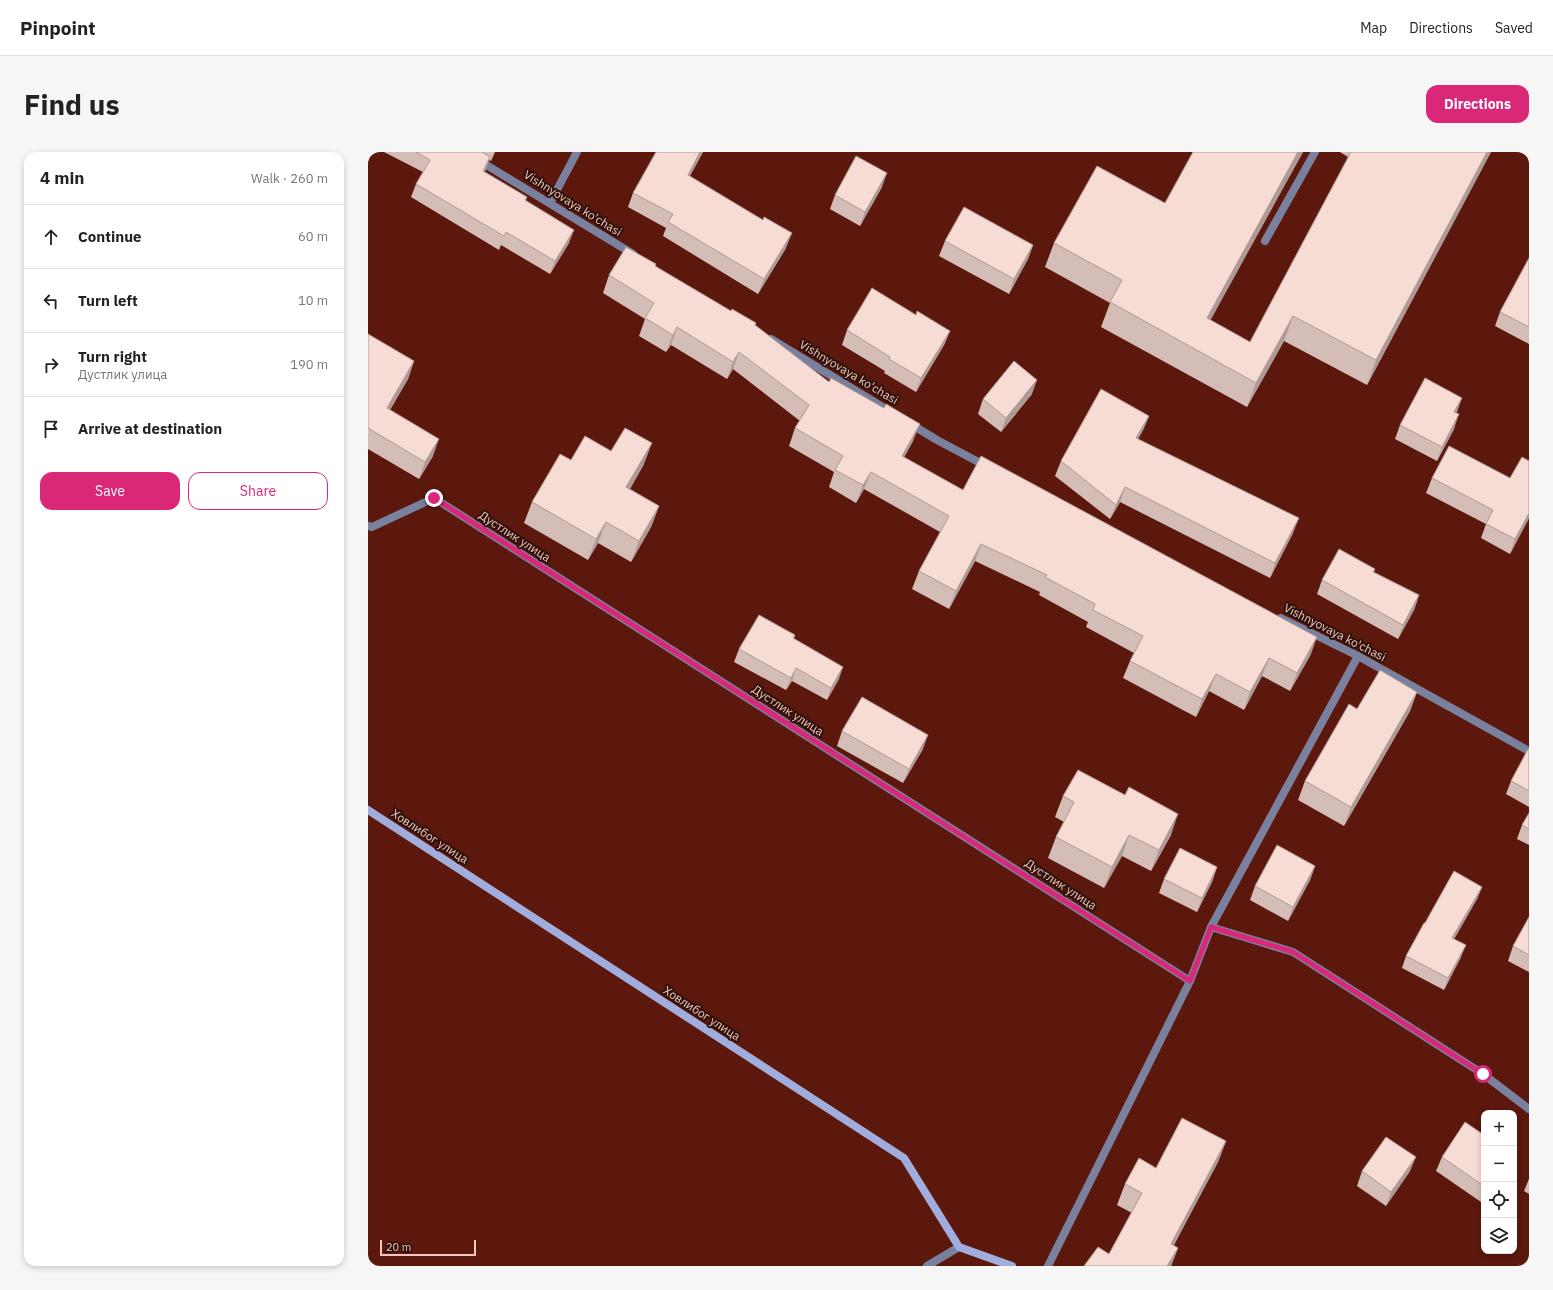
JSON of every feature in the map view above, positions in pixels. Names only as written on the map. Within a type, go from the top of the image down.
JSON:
[{"type":"street","name":"Vishnyovaya ko'chasi","points":[[465,152],[638,257]]},
{"type":"street","points":[[550,203],[577,152]]},
{"type":"street","points":[[1264,241],[1315,152]]},
{"type":"street","name":"Vishnyovaya ko'chasi","points":[[767,336],[937,440],[992,470]]},
{"type":"street","name":"Дустлик улица","points":[[368,526],[372,527],[434,498],[1190,981]]},
{"type":"street","name":"Vishnyovaya ko'chasi","points":[[1273,614],[1358,656],[1529,751]]},
{"type":"street","points":[[1048,1266],[1190,981],[1211,927],[1358,656]]},
{"type":"street","name":"Ховлибог улица","points":[[368,810],[904,1158],[959,1247]]},
{"type":"street","points":[[1211,927],[1293,952],[1483,1074],[1529,1109]]},
{"type":"street","points":[[927,1266],[959,1247],[1012,1266]]},
{"type":"building","points":[[416,152],[482,152],[490,157],[483,171],[527,197],[525,200],[574,230],[555,261],[506,232],[504,236],[416,184],[430,160]]},
{"type":"building","points":[[656,152],[700,152],[688,175],[763,220],[764,217],[792,233],[764,279],[668,222],[673,214],[633,193]]},
{"type":"building","points":[[1193,152],[1298,152],[1207,318],[1250,342],[1351,152],[1487,152],[1376,360],[1293,316],[1256,383],[1110,302],[1122,280],[1054,243],[1097,166],[1165,203]]},
{"type":"building","points":[[856,156],[887,173],[865,212],[835,195]]},
{"type":"building","points":[[964,207],[1033,245],[1014,279],[945,241]]},
{"type":"building","points":[[626,247],[731,311],[732,309],[756,323],[755,325],[829,382],[831,378],[884,408],[886,404],[920,424],[902,456],[963,490],[981,456],[1317,637],[1297,673],[1269,658],[1250,692],[1216,674],[1202,699],[1130,661],[1143,636],[1093,610],[1095,604],[1045,577],[1047,575],[981,544],[956,591],[919,571],[949,516],[871,472],[863,485],[835,470],[843,456],[795,428],[809,405],[739,352],[733,362],[677,327],[673,335],[645,318],[654,303],[609,275]]},
{"type":"building","points":[[1529,258],[1529,327],[1500,312]]},
{"type":"building","points":[[872,288],[916,315],[917,311],[950,331],[921,378],[889,359],[890,357],[847,330]]},
{"type":"building","points":[[368,334],[414,361],[387,408],[439,439],[425,462],[368,428]]},
{"type":"building","points":[[1014,361],[1037,380],[1006,418],[983,399]]},
{"type":"building","points":[[1425,378],[1462,398],[1454,412],[1459,414],[1442,447],[1400,425]]},
{"type":"building","points":[[1101,389],[1149,416],[1136,438],[1299,518],[1275,563],[1125,487],[1116,505],[1061,461]]},
{"type":"building","points":[[625,428],[652,443],[626,487],[659,506],[639,541],[606,522],[596,539],[532,502],[560,454],[571,460],[585,436],[611,451]]},
{"type":"building","points":[[1449,446],[1510,478],[1522,457],[1529,461],[1529,513],[1515,539],[1486,524],[1493,510],[1432,478]]},
{"type":"building","points":[[1339,549],[1375,569],[1373,572],[1419,595],[1403,625],[1322,580]]},
{"type":"building","points":[[759,615],[795,635],[793,638],[843,667],[831,688],[796,668],[791,678],[739,649]]},
{"type":"building","points":[[1380,670],[1417,692],[1351,807],[1305,781],[1349,704],[1357,709]]},
{"type":"building","points":[[862,697],[928,735],[909,769],[842,731]]},
{"type":"building","points":[[1529,749],[1529,791],[1511,781]]},
{"type":"building","points":[[1078,770],[1125,795],[1129,787],[1178,814],[1159,850],[1129,835],[1112,867],[1056,837],[1074,802],[1063,796]]},
{"type":"building","points":[[1529,813],[1529,829],[1522,825]]},
{"type":"building","points":[[1277,845],[1315,866],[1293,907],[1255,886]]},
{"type":"building","points":[[1180,848],[1217,867],[1202,898],[1164,879]]},
{"type":"building","points":[[1454,871],[1482,887],[1452,938],[1466,945],[1448,978],[1406,956]]},
{"type":"building","points":[[1529,917],[1529,955],[1513,946]]},
{"type":"building","points":[[1182,1118],[1226,1141],[1171,1244],[1178,1248],[1167,1266],[1084,1266],[1098,1247],[1109,1254],[1142,1193],[1125,1184],[1139,1158],[1156,1168]]},
{"type":"building","points":[[1465,1122],[1481,1133],[1481,1184],[1442,1157]]},
{"type":"building","points":[[1386,1137],[1416,1157],[1391,1192],[1362,1171]]},
{"type":"route","points":[[434,498],[1190,981],[1211,927],[1293,952],[1483,1074]]}]
